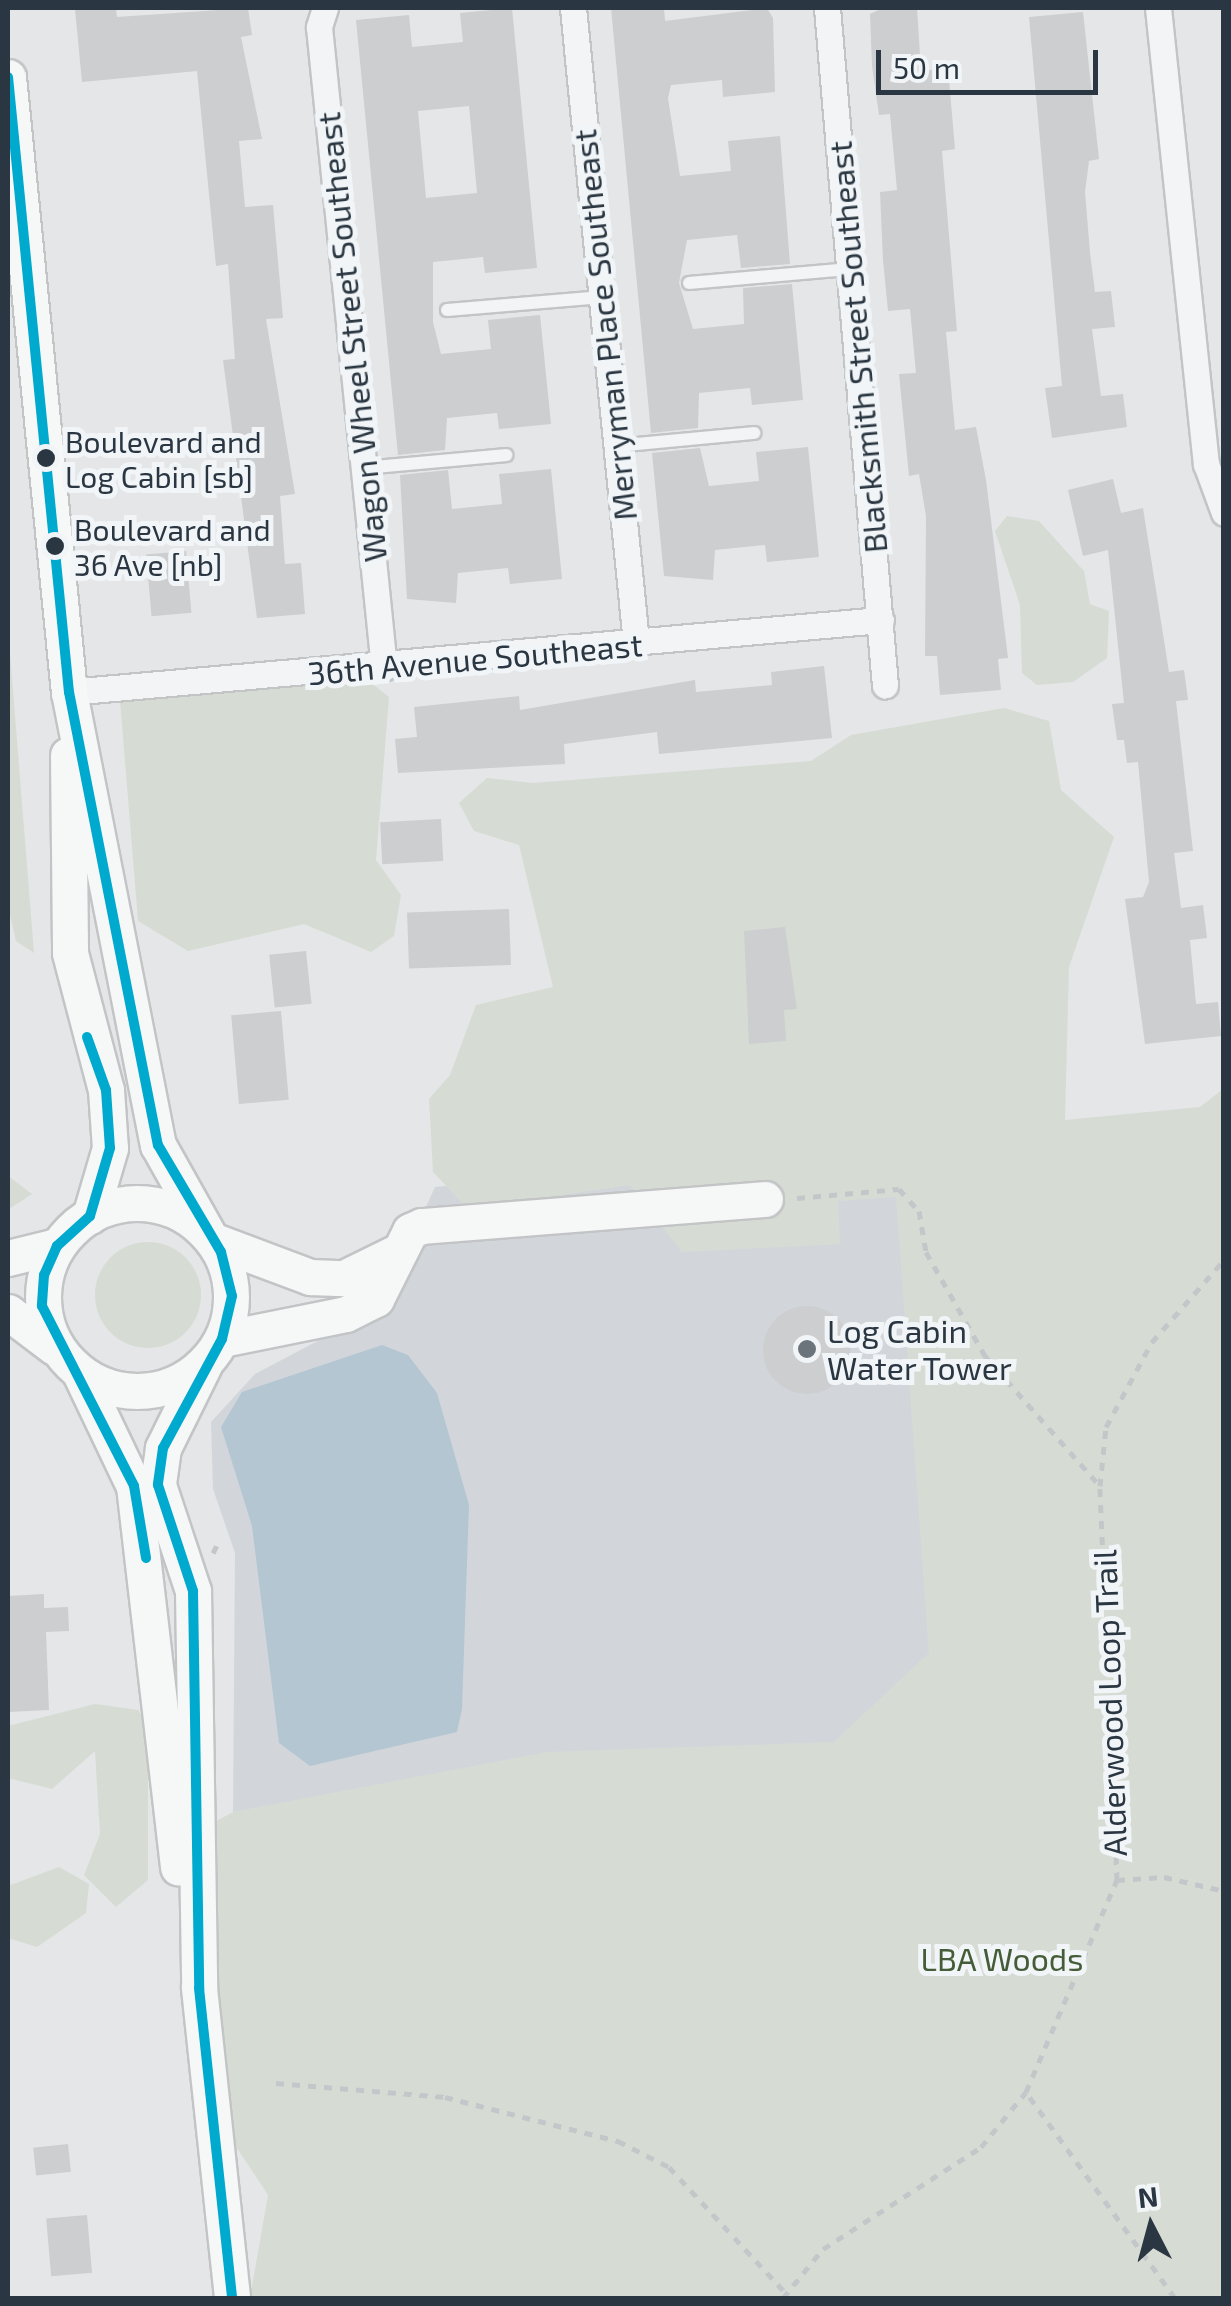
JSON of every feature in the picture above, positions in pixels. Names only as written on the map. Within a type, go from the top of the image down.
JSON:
[{"type":"street","name":"Wagon Wheel Street Southeast","points":[[325,8],[384,668]]},
{"type":"street","name":"Merryman Place Southeast","points":[[573,8],[636,644]]},
{"type":"street","name":"Blacksmith Street Southeast","points":[[827,8],[884,686]]},
{"type":"street","points":[[1158,8],[1206,464],[1224,513]]},
{"type":"street","points":[[8,78],[70,692],[158,1145],[211,1238],[232,1296],[213,1352],[163,1448],[158,1485],[197,1630],[199,1988]]},
{"type":"street","name":"36th Avenue Southeast","points":[[70,692],[384,668],[881,620]]},
{"type":"street","points":[[70,692],[70,953],[106,1090],[110,1148],[90,1216]]},
{"type":"street","points":[[8,1312],[74,1368],[144,1391],[213,1352],[346,1314],[376,1299],[396,1252],[410,1231],[467,1219],[765,1199]]},
{"type":"street","points":[[8,1258],[57,1246],[90,1216],[129,1202],[158,1205],[211,1238],[310,1278],[344,1278],[396,1252]]},
{"type":"street","points":[[57,1246],[42,1306],[134,1486],[199,1988],[232,2298]]},
{"type":"lane","points":[[688,283],[850,268]]},
{"type":"lane","points":[[447,310],[602,297]]},
{"type":"lane","points":[[616,446],[754,433]]},
{"type":"lane","points":[[364,468],[506,455]]},
{"type":"path","points":[[765,1199],[899,1189],[918,1210],[926,1252],[985,1356],[1100,1486]]},
{"type":"path","name":"Alderwood Loop Trail","points":[[783,2295],[823,2249],[981,2147],[1026,2092],[1117,1880],[1100,1486],[1106,1428],[1152,1342],[1224,1260]]},
{"type":"path","points":[[1117,1880],[1164,1878],[1224,1891]]},
{"type":"path","points":[[276,2082],[445,2097],[618,2141],[669,2167],[783,2295]]},
{"type":"path","points":[[1026,2092],[1175,2298]]},
{"type":"shaded area","points":[[905,1139],[966,1739],[233,1812],[235,1553],[213,1489],[211,1422],[255,1374],[380,1308],[435,1187]]},
{"type":"green space","points":[[1007,516],[1039,521],[1084,571],[1090,604],[1109,611],[1107,658],[1073,682],[1037,685],[1022,673],[1020,605],[995,531]]},
{"type":"green space","points":[[8,628],[34,953],[16,941],[8,906]]},
{"type":"green space","points":[[355,670],[389,697],[376,860],[401,895],[394,936],[371,952],[304,924],[188,951],[138,921],[119,688]]},
{"type":"green space","name":"LBA Woods","points":[[1004,708],[1049,721],[1061,790],[1114,837],[1069,967],[1065,1120],[1200,1107],[1223,1089],[1223,2298],[250,2298],[268,2195],[223,2127],[218,2077],[229,2064],[207,2081],[198,1831],[233,1812],[547,1752],[834,1742],[929,1653],[896,1197],[838,1201],[840,1244],[682,1252],[630,1185],[468,1209],[433,1172],[429,1099],[450,1075],[476,1005],[553,987],[519,845],[474,831],[459,803],[487,778],[533,783],[811,761],[851,735]]},
{"type":"green space","points":[[8,1176],[32,1194],[9,1209],[8,1208]]},
{"type":"green space","points":[[148,1242],[168,1246],[185,1258],[197,1275],[201,1295],[197,1315],[185,1332],[168,1344],[148,1348],[128,1344],[111,1332],[99,1315],[95,1295],[99,1275],[111,1258],[128,1246]]},
{"type":"green space","points":[[95,1704],[138,1710],[148,1725],[148,1880],[116,1907],[84,1875],[100,1834],[95,1751],[52,1789],[8,1778],[8,1726]]},
{"type":"green space","points":[[59,1867],[89,1884],[86,1913],[37,1947],[8,1938],[8,1886]]},
{"type":"water","points":[[382,1345],[408,1355],[437,1393],[469,1505],[462,1709],[457,1732],[310,1766],[279,1743],[252,1526],[221,1427],[242,1392]]},
{"type":"building","points":[[116,8],[117,17],[248,8],[252,35],[241,37],[262,139],[239,141],[245,207],[273,205],[283,318],[266,319],[295,494],[280,496],[285,564],[301,563],[305,614],[257,618],[223,360],[235,359],[228,264],[216,266],[197,71],[82,82],[75,9]]},
{"type":"building","points":[[512,8],[537,268],[485,273],[483,257],[433,262],[433,322],[441,354],[491,349],[488,320],[540,315],[551,424],[499,429],[497,413],[447,418],[445,450],[398,455],[356,20],[409,15],[412,47],[463,42],[460,13]],"holes":[[[469,106],[477,193],[426,198],[418,111]]]},
{"type":"building","points":[[611,8],[664,8],[665,21],[767,8],[773,18],[775,92],[723,97],[722,80],[671,85],[668,98],[680,176],[731,171],[728,141],[780,136],[790,264],[741,268],[737,235],[687,240],[679,283],[693,329],[744,324],[743,288],[792,284],[803,400],[752,405],[750,388],[699,393],[698,428],[651,433]]},
{"type":"building","points":[[883,8],[917,8],[921,71],[948,68],[955,149],[942,151],[957,331],[946,332],[955,430],[976,427],[986,480],[1008,658],[998,659],[1001,690],[940,695],[937,656],[925,656],[926,516],[919,474],[909,476],[899,374],[916,373],[910,309],[888,311],[883,260],[880,192],[897,190],[890,114],[879,115],[872,66],[870,14]]},
{"type":"building","points":[[1083,12],[1099,159],[1089,161],[1085,192],[1090,253],[1095,292],[1111,291],[1115,327],[1092,329],[1101,396],[1123,394],[1127,427],[1052,438],[1045,388],[1062,386],[1029,17]]},
{"type":"building","points":[[808,447],[819,557],[767,562],[765,545],[715,550],[713,580],[664,576],[652,453],[700,448],[709,486],[759,481],[756,452]]},
{"type":"building","points":[[551,469],[562,579],[510,584],[508,568],[458,573],[456,603],[407,599],[400,475],[448,470],[452,509],[502,504],[499,474]]},
{"type":"building","points":[[1113,479],[1121,513],[1143,508],[1169,672],[1184,670],[1188,700],[1176,701],[1193,851],[1174,853],[1181,908],[1203,905],[1207,938],[1190,940],[1196,1004],[1218,1002],[1221,1036],[1145,1044],[1125,899],[1143,897],[1149,882],[1138,762],[1127,763],[1124,740],[1117,740],[1112,704],[1124,703],[1108,550],[1083,556],[1068,490]]},
{"type":"building","points":[[186,551],[191,613],[152,616],[146,554]]},
{"type":"building","points":[[824,666],[832,738],[659,754],[657,732],[564,744],[565,764],[398,773],[395,739],[417,737],[414,707],[519,696],[520,710],[695,680],[696,692],[772,685],[771,672]]},
{"type":"building","points":[[441,819],[443,861],[382,864],[380,822]]},
{"type":"building","points":[[509,909],[511,965],[409,969],[407,913]]},
{"type":"building","points":[[785,927],[797,1009],[784,1010],[786,1041],[749,1044],[744,931]]},
{"type":"building","points":[[306,951],[312,1004],[275,1008],[269,955]]},
{"type":"building","points":[[281,1011],[289,1100],[239,1104],[231,1015]]},
{"type":"building","name":"Log Cabin Water Tower","points":[[798,1306],[816,1306],[832,1313],[844,1325],[851,1350],[844,1375],[832,1387],[816,1394],[798,1394],[782,1387],[770,1375],[763,1359],[763,1341],[770,1325],[782,1313]]},
{"type":"building","points":[[44,1594],[44,1608],[68,1607],[69,1631],[46,1632],[49,1710],[8,1712],[8,1596]]},
{"type":"building","points":[[68,2144],[71,2172],[36,2176],[33,2148]]},
{"type":"building","points":[[87,2215],[92,2273],[51,2276],[46,2219]]},
{"type":"transit line","points":[[8,77],[69,692],[158,1145],[221,1252],[232,1296],[222,1339],[163,1448],[158,1485],[193,1591],[199,1988],[232,2298]]},
{"type":"transit line","points":[[87,1037],[106,1090],[110,1148],[90,1216],[57,1246],[44,1275],[42,1306],[134,1486],[146,1558]]},
{"type":"place","name":"Boulevard and Log Cabin [sb]","points":[[46,458]]},
{"type":"place","name":"Boulevard and 36 Ave [nb]","points":[[55,546]]},
{"type":"place","name":"Log Cabin Water Tower","points":[[807,1349]]}]
